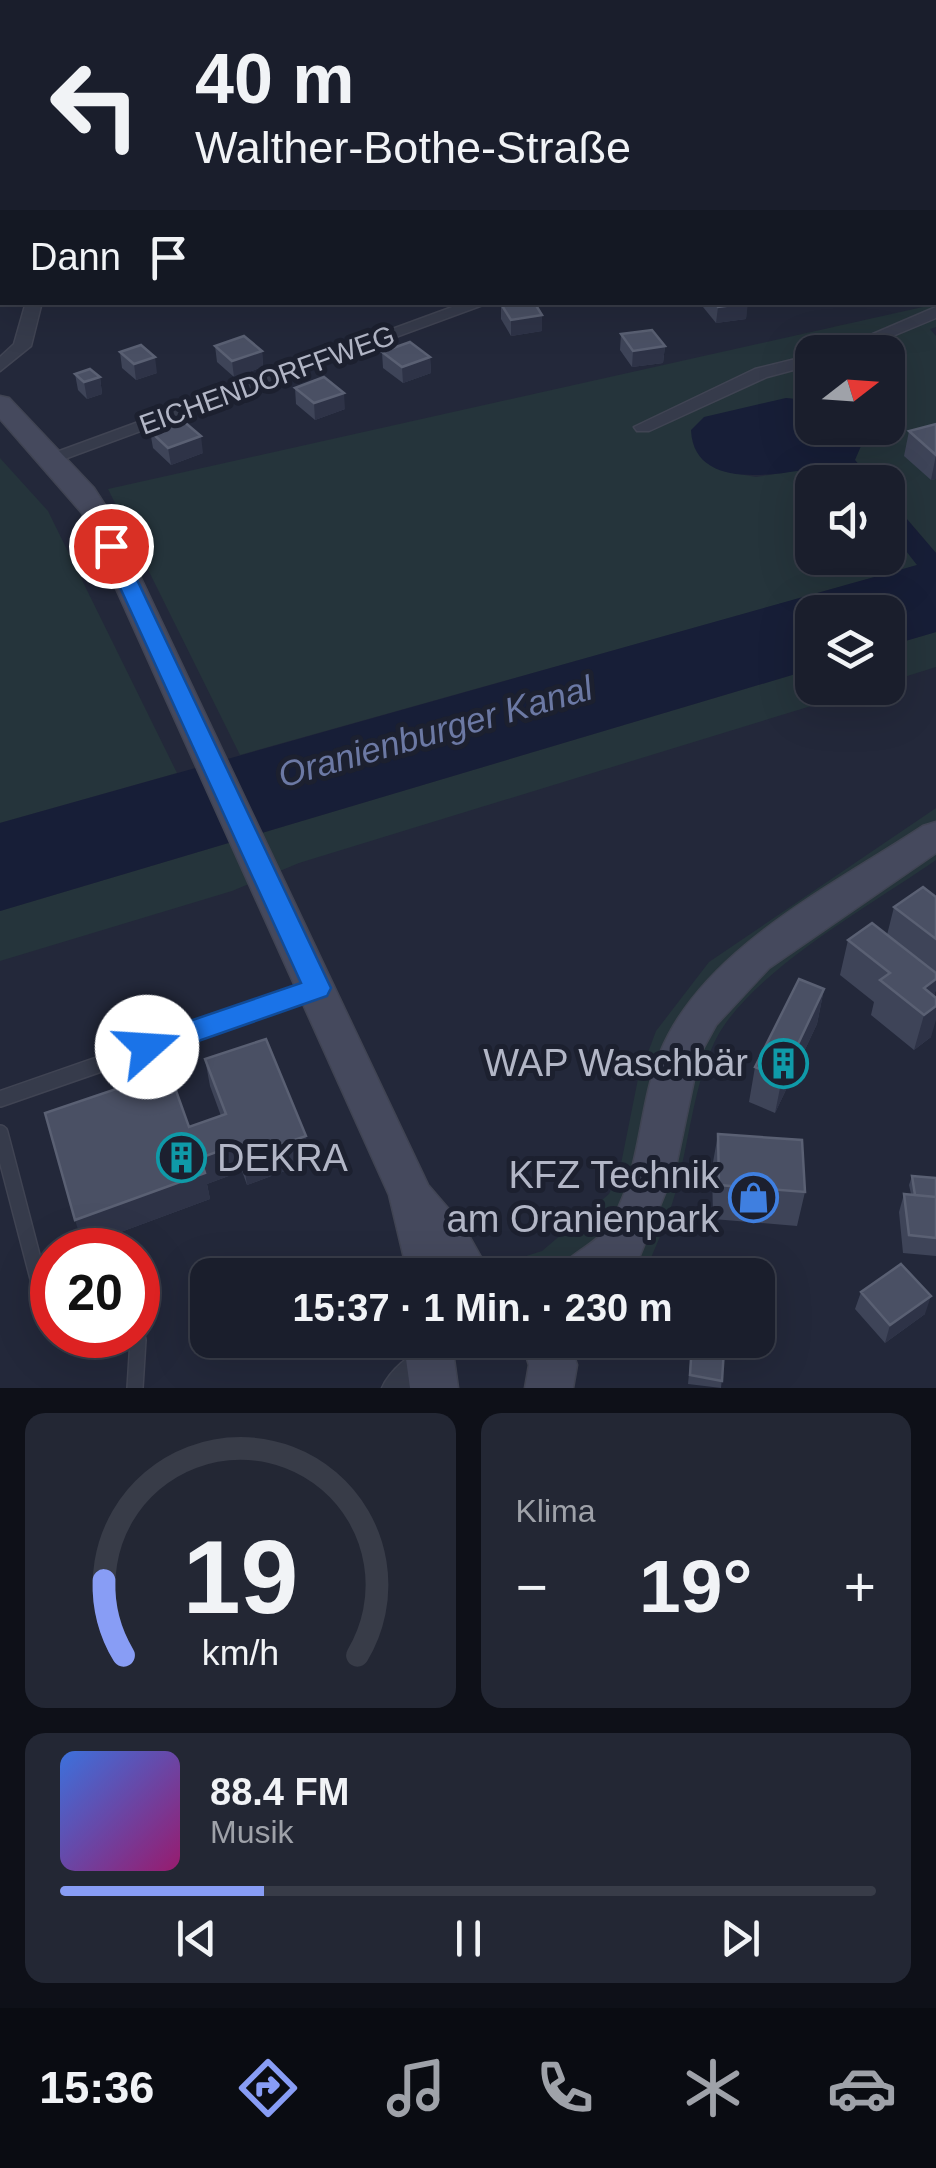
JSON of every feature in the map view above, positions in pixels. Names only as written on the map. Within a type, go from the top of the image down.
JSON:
[{"type":"street","points":[[0,366],[22,346],[33,305]]},
{"type":"street","name":"EICHENDORFFWEG","points":[[52,457],[454,307]]},
{"type":"street","points":[[878,335],[936,312]]},
{"type":"street","points":[[643,427],[762,374],[795,365]]},
{"type":"street","points":[[0,404],[52,457],[96,514],[410,1195],[427,1258]]},
{"type":"street","points":[[615,1258],[654,1166],[679,1055],[702,1014],[755,957],[936,835]]},
{"type":"street","points":[[410,1195],[458,1258]]},
{"type":"lane","points":[[0,1099],[317,988]]},
{"type":"lane","points":[[0,1133],[30,1248]]},
{"type":"lane","points":[[135,1388],[137,1358]]},
{"type":"shaded area","points":[[936,305],[936,327],[930,329],[936,336],[936,553],[905,517],[905,465],[859,465],[854,460],[861,445],[905,445],[905,335],[797,335]]},
{"type":"shaded area","points":[[795,336],[795,399],[786,398],[727,472],[756,477],[795,471],[795,575],[882,575],[811,595],[795,595],[795,599],[240,755],[108,489]]},
{"type":"shaded area","points":[[0,458],[48,511],[177,773],[0,823]]},
{"type":"shaded area","points":[[905,549],[918,565],[905,569]]},
{"type":"shaded area","points":[[936,632],[936,667],[905,677],[905,641]]},
{"type":"shaded area","points":[[795,674],[795,705],[815,705],[299,863],[232,891],[0,961],[0,911]]},
{"type":"shaded area","points":[[936,808],[936,860],[813,942],[753,991],[730,1017],[707,1060],[675,1194],[651,1258],[520,1258],[542,1251],[609,1194],[620,1169],[638,1079],[656,1031],[709,962]]},
{"type":"water","points":[[795,399],[795,445],[861,445],[855,460],[859,465],[795,465],[795,471],[771,474],[726,472],[709,465],[696,451],[691,430],[704,417]]},
{"type":"water","points":[[905,517],[936,553],[936,632],[905,641],[905,595],[810,595],[881,575],[905,575],[905,568],[917,565],[905,550]]},
{"type":"water","name":"Oranienburger Kanal","points":[[795,599],[795,674],[0,911],[0,823]]},
{"type":"building","points":[[502,305],[536,305],[542,315],[511,320]]},
{"type":"building","points":[[652,330],[665,346],[633,351],[621,334]]},
{"type":"building","points":[[244,336],[262,351],[232,361],[215,346]]},
{"type":"building","points":[[410,342],[430,357],[402,367],[382,352]]},
{"type":"building","points":[[141,345],[155,357],[134,364],[120,352]]},
{"type":"building","points":[[90,369],[100,377],[84,382],[75,374]]},
{"type":"building","points":[[324,377],[344,393],[314,403],[295,388]]},
{"type":"building","points":[[182,420],[201,436],[168,448],[150,431]]},
{"type":"building","points":[[936,424],[936,455],[909,431]]},
{"type":"building","points":[[923,887],[936,897],[936,939],[894,907]]},
{"type":"building","points":[[872,923],[936,973],[936,979],[924,988],[936,998],[936,1006],[924,1015],[880,980],[890,973],[848,940]]},
{"type":"building","points":[[799,979],[824,989],[782,1078],[755,1067]]},
{"type":"building","name":"DEKRA","points":[[266,1039],[306,1136],[243,1158],[238,1144],[200,1158],[205,1173],[75,1220],[45,1113],[169,1071],[189,1127],[226,1114],[205,1059]]},
{"type":"building","points":[[718,1134],[802,1140],[805,1192],[719,1185]]},
{"type":"building","points":[[912,1176],[936,1178],[936,1197],[915,1195]]},
{"type":"building","points":[[904,1194],[936,1197],[936,1238],[909,1235]]},
{"type":"building","points":[[901,1264],[931,1296],[890,1325],[861,1292]]},
{"type":"building","points":[[691,1358],[723,1358],[722,1381],[690,1375]]},
{"type":"place","name":"WAP Waschbär","points":[[783,1063]]},
{"type":"place","name":"DEKRA","points":[[182,1158]]},
{"type":"place","name":"KFZ Technik am Oranienpark","points":[[754,1197]]},
{"type":"route","points":[[111,546],[317,988],[147,1047]]}]
